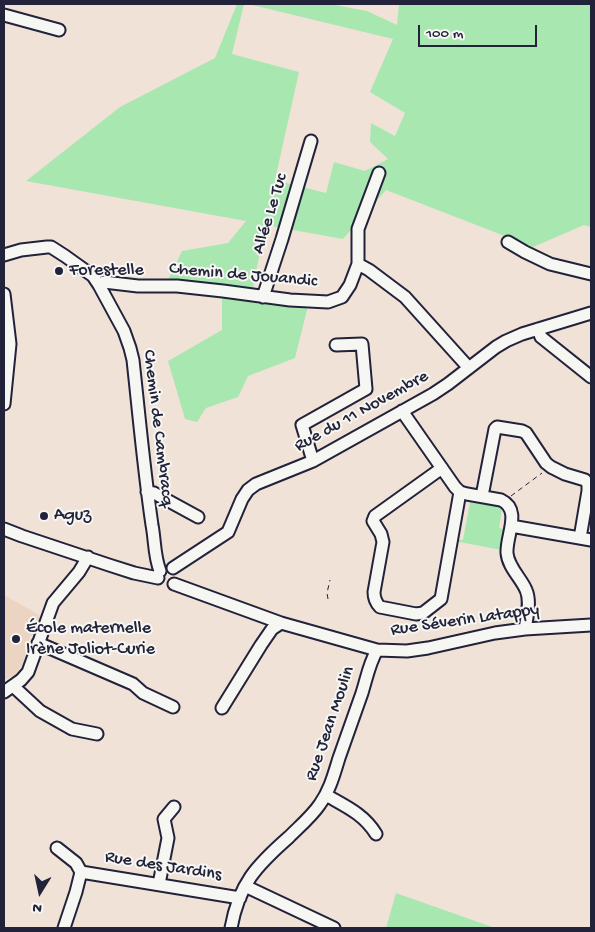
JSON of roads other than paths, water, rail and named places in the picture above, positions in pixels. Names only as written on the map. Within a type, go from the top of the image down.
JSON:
[{"type":"street","points":[[4,15],[58,30]]},
{"type":"street","name":"Allée Le Tuc","points":[[263,297],[311,141]]},
{"type":"street","points":[[379,173],[358,229],[358,264],[405,296],[470,368]]},
{"type":"street","points":[[508,242],[550,264],[591,274]]},
{"type":"street","name":"Chemin de Cambracq","points":[[4,255],[21,250],[47,247],[65,256],[93,276],[124,331],[134,368],[147,492],[159,574]]},
{"type":"street","name":"Chemin de Jouandic","points":[[99,285],[104,282],[138,286],[177,286],[299,301],[328,302],[342,297],[350,285],[358,264]]},
{"type":"street","points":[[4,294],[10,344],[4,404]]},
{"type":"street","name":"Rue du 11 Novembre","points":[[173,568],[228,532],[242,499],[248,490],[256,484],[313,461],[432,394],[506,341],[522,334],[591,313]]},
{"type":"street","points":[[538,329],[541,337],[546,342],[591,377]]},
{"type":"street","points":[[313,461],[302,425],[366,389],[362,344],[336,345]]},
{"type":"street","points":[[402,411],[460,492],[495,498],[510,506],[512,514],[507,556],[509,563],[527,592],[529,601],[525,629]]},
{"type":"street","points":[[482,496],[495,429],[497,427],[526,433],[546,463],[565,474],[585,480],[588,484],[586,539],[511,526]]},
{"type":"street","points":[[442,468],[373,518],[381,534],[382,542],[374,592],[374,599],[380,607],[416,614],[423,613],[441,599],[460,492]]},
{"type":"street","points":[[147,492],[154,493],[198,517]]},
{"type":"street","points":[[4,529],[134,572],[159,574],[166,567],[173,568],[177,574],[176,581],[170,586],[162,584],[159,574]]},
{"type":"street","points":[[88,557],[79,572],[53,603],[28,672],[21,680],[8,689],[40,711],[72,729],[97,734]]},
{"type":"street","name":"Rue Séverin Latappy","points":[[174,584],[281,623],[377,650],[407,651],[495,633],[591,625]]},
{"type":"street","points":[[222,708],[272,629],[281,623]]},
{"type":"street","points":[[38,643],[133,684],[142,693],[173,707]]},
{"type":"street","name":"Rue Jean Moulin","points":[[232,928],[235,909],[251,875],[263,860],[304,823],[320,805],[330,788],[369,667],[377,650]]},
{"type":"street","points":[[326,795],[365,819],[376,834]]},
{"type":"street","points":[[159,884],[168,838],[164,819],[174,807]]},
{"type":"street","points":[[57,848],[76,863],[81,872],[64,928]]},
{"type":"street","name":"Rue des Jardins","points":[[81,872],[240,898]]},
{"type":"street","points":[[245,886],[334,928]]},
{"type":"place","name":"Forestelle","points":[[59,271]]},
{"type":"place","name":"Aguz","points":[[44,516]]},
{"type":"place","name":"École maternelle Irène Joliot-Curie","points":[[16,639]]}]
